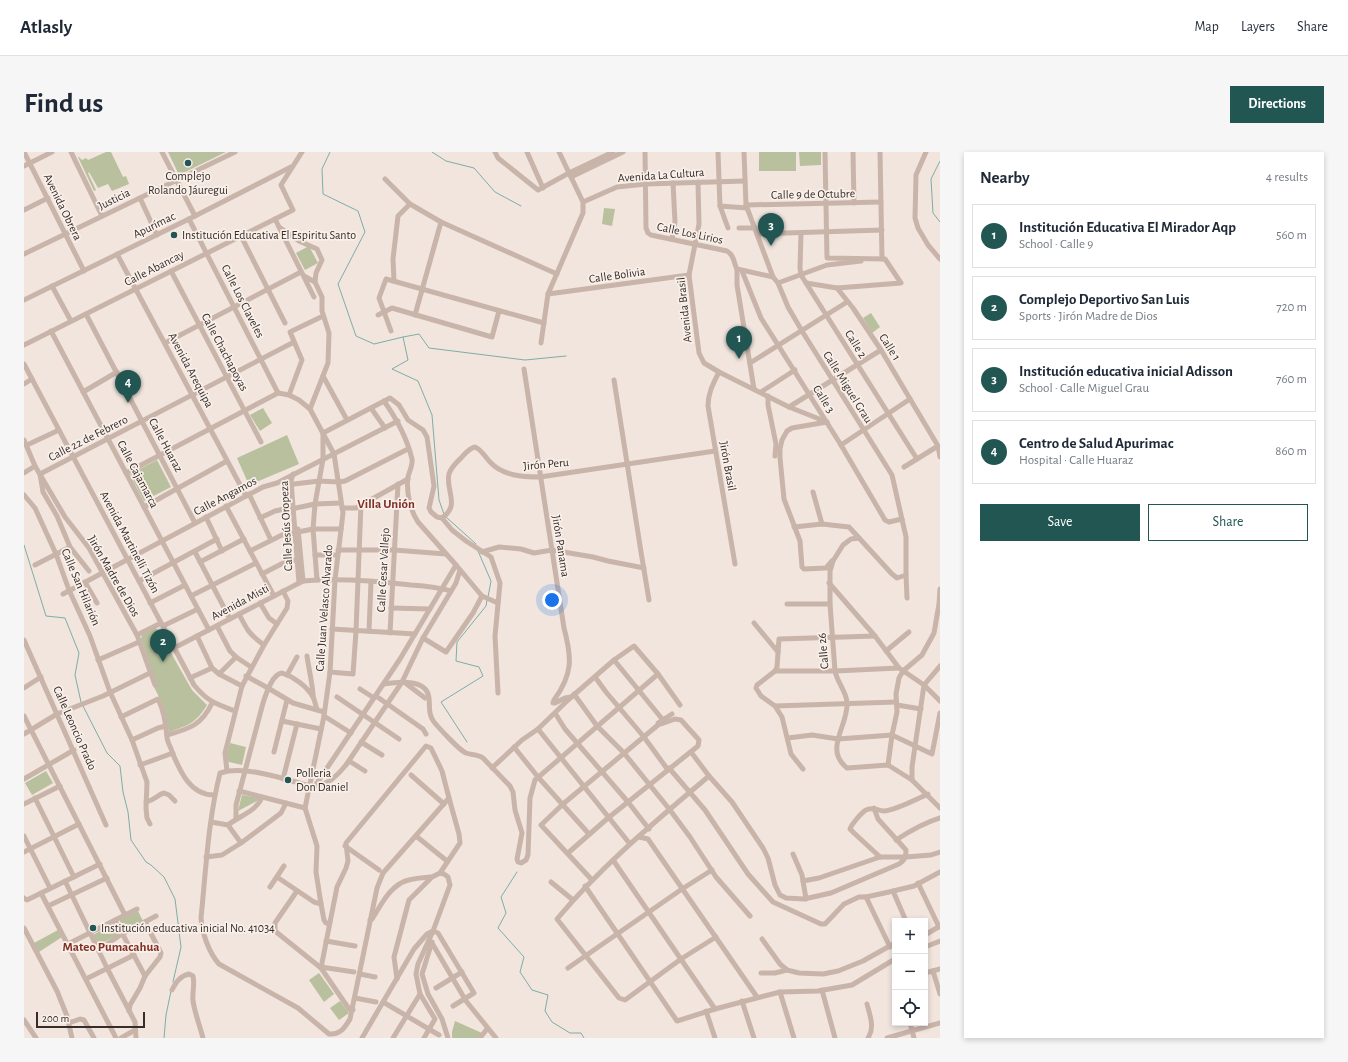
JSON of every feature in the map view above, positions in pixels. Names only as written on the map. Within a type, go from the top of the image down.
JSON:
[{"type":"street","name":"Avenida Obrera","points":[[24,152],[84,271]]},
{"type":"street","points":[[24,166],[52,152]]},
{"type":"street","points":[[71,152],[102,216]]},
{"type":"street","name":"Calle Los Claveles","points":[[162,152],[176,180],[207,253],[278,393]]},
{"type":"street","name":"Justicia","points":[[24,254],[235,152]]},
{"type":"street","points":[[281,185],[302,152]]},
{"type":"street","points":[[496,152],[498,158],[541,189]]},
{"type":"street","points":[[527,152],[541,189]]},
{"type":"street","points":[[541,343],[548,294],[583,213],[583,202],[559,152]]},
{"type":"street","points":[[570,175],[613,152]]},
{"type":"street","points":[[541,189],[623,152]]},
{"type":"street","name":"Calle Los Lirios","points":[[645,152],[646,228],[648,233],[651,235],[728,251],[734,258],[740,270]]},
{"type":"street","points":[[718,152],[720,206],[728,228]]},
{"type":"street","name":"Calle Miguel Grau","points":[[744,152],[746,206],[773,277],[778,283],[788,307],[802,331],[892,475],[906,537],[907,598]]},
{"type":"street","points":[[806,283],[837,288],[900,283],[887,262],[882,258],[827,258],[825,152]]},
{"type":"street","points":[[853,152],[854,202]]},
{"type":"street","points":[[880,152],[882,258]]},
{"type":"street","points":[[926,152],[916,175],[915,218],[918,228],[940,259]]},
{"type":"street","name":"Apurímac","points":[[25,297],[84,271],[277,176],[292,167]]},
{"type":"street","points":[[277,176],[281,185]]},
{"type":"street","points":[[385,179],[410,204],[442,222],[557,274]]},
{"type":"street","name":"Avenida La Cultura","points":[[583,202],[617,187],[646,184],[745,181]]},
{"type":"street","name":"Avenida Brasil","points":[[698,182],[699,224],[689,275],[699,353],[704,363],[719,372]]},
{"type":"street","points":[[672,239],[675,222],[673,183]]},
{"type":"street","name":"Calle Abancay","points":[[24,345],[293,210],[281,185]]},
{"type":"street","points":[[24,210],[48,198]]},
{"type":"street","points":[[140,198],[157,235]]},
{"type":"street","name":"Calle 9 de Octubre","points":[[720,206],[881,202]]},
{"type":"street","points":[[394,281],[393,259],[398,216],[410,204]]},
{"type":"street","points":[[275,219],[314,297]]},
{"type":"street","points":[[415,315],[442,222]]},
{"type":"street","points":[[279,227],[299,240],[317,249],[322,260],[316,274],[315,282]]},
{"type":"street","points":[[739,228],[755,228]]},
{"type":"street","points":[[757,234],[882,230]]},
{"type":"street","name":"Calle 2","points":[[801,233],[801,274],[917,459]]},
{"type":"street","points":[[241,236],[285,323]]},
{"type":"street","name":"Avenida Arequipa","points":[[117,254],[227,461],[248,495],[271,540]]},
{"type":"street","points":[[778,283],[827,265],[882,258]]},
{"type":"street","points":[[754,389],[737,285],[740,270],[773,277]]},
{"type":"street","name":"Calle 3","points":[[740,270],[761,318],[842,446],[886,521],[889,522],[902,519]]},
{"type":"street","name":"Calle Chachapoyas","points":[[171,271],[261,442]]},
{"type":"street","points":[[126,473],[278,393],[289,395],[299,400],[310,409],[328,363],[329,333],[322,311],[322,297],[315,282],[303,274]]},
{"type":"street","points":[[165,343],[268,289],[303,274]]},
{"type":"street","name":"Calle Bolivia","points":[[548,294],[689,275]]},
{"type":"street","points":[[391,331],[379,298],[386,279],[544,323]]},
{"type":"street","points":[[52,286],[71,321]]},
{"type":"street","points":[[844,297],[846,289],[849,287]]},
{"type":"street","name":"Calle 1","points":[[837,288],[853,308],[881,350],[938,446]]},
{"type":"street","points":[[750,363],[848,302]]},
{"type":"street","points":[[378,315],[392,308],[492,337],[499,311]]},
{"type":"street","name":"Calle Huaraz","points":[[86,314],[196,523]]},
{"type":"street","points":[[289,395],[302,360],[290,332],[323,316]]},
{"type":"street","name":"Calle Cajamarca","points":[[51,331],[209,630]]},
{"type":"street","name":"Calle 22 de Febrero","points":[[40,474],[294,342]]},
{"type":"street","points":[[789,408],[881,350]]},
{"type":"street","name":"Avenida Martinelli Tizón","points":[[24,364],[190,678],[202,695],[212,703],[235,711]]},
{"type":"street","name":"Jirón Panama","points":[[524,369],[564,628],[570,656],[570,666],[565,680],[553,703],[556,703],[569,696],[573,696]]},
{"type":"street","points":[[761,392],[795,370]]},
{"type":"street","points":[[83,392],[117,372]]},
{"type":"street","points":[[719,372],[761,392],[789,408],[827,422]]},
{"type":"street","name":"Jirón Brasil","points":[[719,372],[711,388],[708,398],[708,406],[734,564]]},
{"type":"street","points":[[324,376],[347,420]]},
{"type":"street","points":[[24,384],[32,379]]},
{"type":"street","points":[[614,380],[650,600]]},
{"type":"street","points":[[768,396],[768,405],[778,443],[784,499],[800,541],[802,567],[804,569],[826,568],[833,561]]},
{"type":"street","points":[[317,580],[313,529],[315,504],[323,459],[323,433],[390,398],[399,405],[408,420],[423,430],[427,438],[434,486],[429,508],[431,512],[437,517],[442,518],[452,530],[466,541],[491,557],[500,583],[495,636],[498,693]]},
{"type":"street","points":[[842,446],[910,399]]},
{"type":"street","points":[[384,401],[398,421],[412,461],[408,479],[413,514],[418,522],[485,598],[498,603]]},
{"type":"street","points":[[371,408],[384,428]]},
{"type":"street","name":"Calle Juan Velasco Alvarado","points":[[305,808],[312,786],[330,672],[335,580],[342,506],[334,454],[310,409]]},
{"type":"street","name":"Calle Angamos","points":[[63,594],[226,506],[334,454],[398,421]]},
{"type":"street","points":[[774,456],[778,443],[792,428],[827,422]]},
{"type":"street","points":[[25,443],[59,430]]},
{"type":"street","name":"Jirón Madre de Dios","points":[[25,443],[35,466],[65,517],[89,548],[137,636],[155,685]]},
{"type":"street","points":[[904,467],[938,446],[940,457]]},
{"type":"street","name":"Jirón Peru","points":[[442,518],[448,514],[451,505],[452,496],[449,475],[452,468],[470,448],[475,447],[480,449],[495,466],[514,476],[540,476],[715,452]]},
{"type":"street","points":[[277,482],[339,482],[351,478],[408,449]]},
{"type":"street","points":[[144,507],[227,461]]},
{"type":"street","points":[[24,473],[35,466]]},
{"type":"street","points":[[40,474],[43,492],[57,516],[70,547],[89,571]]},
{"type":"street","name":"Calle Jesús Oropeza","points":[[293,474],[301,582]]},
{"type":"street","points":[[260,518],[275,511],[315,504],[356,508],[408,479]]},
{"type":"street","name":"Calle Cesar Vallejo","points":[[390,633],[398,484]]},
{"type":"street","points":[[813,492],[822,524]]},
{"type":"street","name":"Calle San Hilarión","points":[[24,495],[35,508],[56,554],[69,590],[90,636],[110,692],[132,740],[147,782],[147,818],[150,824]]},
{"type":"street","points":[[330,672],[353,674],[361,504]]},
{"type":"street","points":[[226,506],[274,596]]},
{"type":"street","points":[[206,517],[222,550]]},
{"type":"street","points":[[794,527],[822,524],[849,527],[892,574],[897,578],[906,574]]},
{"type":"street","points":[[250,551],[282,535],[313,529],[341,529]]},
{"type":"street","name":"Calle Jesús Oropeza","points":[[297,533],[297,560],[301,582]]},
{"type":"street","name":"Calle 26","points":[[848,703],[846,695],[836,678],[829,583],[833,561],[843,545],[851,540],[859,538]]},
{"type":"street","points":[[200,562],[244,539]]},
{"type":"street","points":[[139,582],[217,540]]},
{"type":"street","points":[[35,565],[70,547]]},
{"type":"street","points":[[482,552],[499,547],[521,549],[534,553],[552,550],[644,568]]},
{"type":"street","points":[[315,556],[359,550],[394,550],[446,554]]},
{"type":"street","points":[[194,552],[230,618]]},
{"type":"street","points":[[262,574],[287,561],[297,560]]},
{"type":"street","points":[[191,596],[256,563]]},
{"type":"street","points":[[312,786],[351,733],[384,684],[442,588],[458,567]]},
{"type":"street","points":[[449,798],[384,873],[377,888],[353,1010],[345,1028],[338,1036],[329,1034],[298,1008],[230,971],[215,959],[202,926],[201,918],[210,822],[214,795],[220,773],[245,770],[312,786],[322,785],[339,773],[349,761],[402,682],[423,638],[451,591],[458,567]]},
{"type":"street","name":"Avenida Misti","points":[[174,648],[301,582],[335,580],[392,582],[442,588],[451,591]]},
{"type":"street","points":[[85,582],[97,604]]},
{"type":"street","points":[[369,632],[371,582]]},
{"type":"street","points":[[829,583],[875,636],[901,670],[924,685],[940,701]]},
{"type":"street","points":[[150,603],[185,585]]},
{"type":"street","points":[[775,671],[901,670],[922,655],[934,633],[940,589]]},
{"type":"street","points":[[227,771],[225,753],[242,686],[251,667],[288,606],[288,601],[283,591]]},
{"type":"street","points":[[423,638],[446,652],[485,598]]},
{"type":"street","points":[[260,603],[269,618],[277,624]]},
{"type":"street","points":[[787,604],[830,604]]},
{"type":"street","points":[[391,608],[430,609]]},
{"type":"street","points":[[137,636],[198,609]]},
{"type":"street","points":[[239,614],[247,630],[264,645]]},
{"type":"street","points":[[754,623],[778,652]]},
{"type":"street","points":[[217,626],[230,650],[236,657],[251,667]]},
{"type":"street","points":[[332,629],[415,634]]},
{"type":"street","points":[[886,650],[909,632]]},
{"type":"street","points":[[197,636],[212,668],[219,674],[242,686]]},
{"type":"street","points":[[803,768],[791,754],[782,717],[774,706],[761,696],[756,688],[756,685],[775,671],[777,667],[779,639],[875,636]]},
{"type":"street","name":"Calle Leoncio Prado","points":[[24,641],[74,750],[106,825]]},
{"type":"street","points":[[98,660],[139,642]]},
{"type":"street","points":[[492,768],[522,740],[538,729],[594,677],[634,646],[658,674],[680,705]]},
{"type":"street","points":[[307,656],[316,709]]},
{"type":"street","points":[[219,674],[236,657]]},
{"type":"street","points":[[287,675],[298,657]]},
{"type":"street","points":[[614,660],[663,720]]},
{"type":"street","points":[[912,780],[912,767],[924,685],[940,666]]},
{"type":"street","points":[[190,678],[212,668]]},
{"type":"street","points":[[888,765],[897,712],[896,694],[901,670]]},
{"type":"street","points":[[24,734],[67,709],[102,696],[150,673]]},
{"type":"street","points":[[236,819],[236,805],[268,688],[279,673],[282,673],[296,679],[313,697]]},
{"type":"street","points":[[384,684],[411,682],[426,690],[429,697],[430,712],[435,722],[465,752],[480,756],[510,786],[513,792],[515,810],[522,833],[517,860],[520,863],[523,863],[528,855],[530,798],[533,784],[538,777],[658,674]]},
{"type":"street","points":[[246,676],[287,700],[316,709],[351,733]]},
{"type":"street","points":[[24,688],[41,677]]},
{"type":"street","points":[[594,677],[644,737],[668,769],[705,810],[748,874],[773,902],[779,906],[821,924],[825,924],[844,904],[859,897],[866,897],[892,891],[918,883],[940,872]]},
{"type":"street","points":[[402,682],[425,698]]},
{"type":"street","points":[[360,689],[387,704],[423,729],[426,734]]},
{"type":"street","points":[[573,696],[598,726],[624,753],[670,810],[690,837],[716,877],[750,916]]},
{"type":"street","points":[[337,697],[399,740]]},
{"type":"street","points":[[121,717],[158,698],[166,726],[167,738],[180,771],[196,789],[203,794],[214,795]]},
{"type":"street","points":[[274,752],[287,700]]},
{"type":"street","points":[[167,735],[195,725],[205,715],[212,703]]},
{"type":"street","points":[[848,703],[836,752],[847,768],[888,765],[912,780],[928,794],[940,808]]},
{"type":"street","points":[[774,706],[897,703],[921,709]]},
{"type":"street","points":[[555,713],[565,729],[603,771],[649,829]]},
{"type":"street","points":[[788,738],[812,736],[838,739],[892,735],[932,754],[940,713]]},
{"type":"street","points":[[592,880],[541,825],[563,804],[658,725],[658,723],[672,714]]},
{"type":"street","points":[[24,716],[50,764],[125,914]]},
{"type":"street","points":[[568,853],[608,818],[698,746],[699,740],[681,720],[675,719],[658,725]]},
{"type":"street","points":[[282,721],[321,729]]},
{"type":"street","points":[[283,779],[297,724]]},
{"type":"street","points":[[132,740],[166,726]]},
{"type":"street","points":[[538,729],[630,844]]},
{"type":"street","points":[[361,742],[382,754]]},
{"type":"street","points":[[321,967],[337,887],[348,861],[345,846],[346,843],[426,746],[431,748],[442,771],[459,834],[460,844],[440,873],[432,877],[409,900],[394,957],[396,979]]},
{"type":"street","points":[[514,747],[538,777],[589,834]]},
{"type":"street","points":[[24,779],[74,750]]},
{"type":"street","points":[[691,752],[709,776],[732,802],[763,848],[768,858],[775,885],[780,895],[786,898],[806,899],[831,893],[904,861],[906,857],[906,850],[878,819],[874,808]]},
{"type":"street","points":[[140,765],[173,753]]},
{"type":"street","points":[[349,761],[365,771]]},
{"type":"street","points":[[411,775],[444,804]]},
{"type":"street","points":[[709,776],[630,844],[585,886],[557,919],[619,998],[626,1000],[681,959],[716,937]]},
{"type":"street","points":[[24,804],[60,786]]},
{"type":"street","points":[[240,791],[305,808],[317,846],[316,872],[324,920],[329,924]]},
{"type":"street","points":[[146,802],[152,801],[160,794],[164,793],[169,795],[174,801]]},
{"type":"street","points":[[880,857],[850,829],[851,825],[866,810],[874,808],[884,811],[928,794]]},
{"type":"street","points":[[228,825],[258,806],[262,797]]},
{"type":"street","points":[[35,798],[74,877]]},
{"type":"street","points":[[206,857],[222,855],[241,843],[281,813],[286,803]]},
{"type":"street","points":[[896,840],[916,828],[940,818]]},
{"type":"street","points":[[210,822],[228,825],[241,843]]},
{"type":"street","points":[[24,852],[79,824]]},
{"type":"street","points":[[24,836],[50,888]]},
{"type":"street","points":[[416,836],[447,861]]},
{"type":"street","points":[[639,837],[648,839],[757,997]]},
{"type":"street","points":[[345,846],[379,870]]},
{"type":"street","points":[[804,881],[819,878],[880,857],[931,855],[940,852]]},
{"type":"street","points":[[793,854],[804,881],[806,899]]},
{"type":"street","points":[[613,860],[715,1009]]},
{"type":"street","points":[[24,898],[27,900],[100,864]]},
{"type":"street","points":[[270,887],[284,866]]},
{"type":"street","points":[[568,968],[648,911],[712,870]]},
{"type":"street","points":[[424,1038],[436,1019],[420,994],[416,974],[418,964],[433,931],[450,885],[446,875],[440,873]]},
{"type":"street","points":[[277,877],[314,902],[321,904]]},
{"type":"street","points":[[370,920],[384,900],[401,882],[432,877]]},
{"type":"street","points":[[48,906],[107,878]]},
{"type":"street","points":[[65,881],[135,1022],[136,1038]]},
{"type":"street","points":[[552,882],[573,900]]},
{"type":"street","points":[[918,883],[939,927],[928,933]]},
{"type":"street","points":[[585,886],[678,1021],[706,1011],[780,992],[822,990],[852,986],[892,961]]},
{"type":"street","points":[[297,891],[275,923],[275,931],[321,967],[349,1009],[353,1010]]},
{"type":"street","points":[[892,891],[905,918]]},
{"type":"street","points":[[41,893],[116,1038]]},
{"type":"street","points":[[762,939],[780,964],[787,970],[799,973],[823,974],[838,972],[890,947],[866,897]]},
{"type":"street","points":[[68,944],[136,909]]},
{"type":"street","points":[[98,950],[122,934],[156,916]]},
{"type":"street","points":[[115,920],[145,976]]},
{"type":"street","points":[[129,1011],[130,1005],[145,976],[162,953],[145,922]]},
{"type":"street","points":[[24,928],[54,984],[67,1016],[72,1038]]},
{"type":"street","points":[[433,931],[432,943],[422,974],[428,994],[442,1019],[448,1038]]},
{"type":"street","points":[[433,931],[438,933],[474,993],[453,1006]]},
{"type":"street","points":[[362,1038],[414,949],[428,934],[433,931]]},
{"type":"street","points":[[326,941],[355,946]]},
{"type":"street","points":[[928,945],[940,941]]},
{"type":"street","points":[[432,943],[451,978],[465,999],[487,1029],[496,1038]]},
{"type":"street","points":[[86,979],[134,955]]},
{"type":"street","points":[[321,967],[354,972]]},
{"type":"street","points":[[928,972],[940,969]]},
{"type":"street","points":[[762,973],[775,973],[787,970]]},
{"type":"street","points":[[933,971],[940,994]]},
{"type":"street","points":[[436,988],[462,972]]},
{"type":"street","points":[[172,990],[176,982],[180,979],[189,974],[193,976],[194,1008],[203,1038]]},
{"type":"street","points":[[360,974],[375,977]]},
{"type":"street","points":[[822,990],[835,1038]]},
{"type":"street","points":[[780,992],[794,1038]]},
{"type":"street","points":[[393,1038],[420,994]]},
{"type":"street","points":[[355,998],[376,1002]]},
{"type":"street","points":[[383,1002],[439,1035]]},
{"type":"street","points":[[742,1002],[754,1038]]},
{"type":"street","points":[[867,1004],[872,1025],[872,1033],[868,1038]]},
{"type":"street","points":[[706,1011],[716,1038]]},
{"type":"street","points":[[69,1023],[80,1019],[84,1020],[94,1038]]},
{"type":"street","points":[[24,1020],[36,1038]]},
{"type":"street","points":[[887,1038],[913,1032],[940,1023]]},
{"type":"street","points":[[911,1026],[914,1038]]},
{"type":"street","points":[[480,1038],[487,1029]]},
{"type":"street","points":[[121,1038],[135,1030]]},
{"type":"green space","points":[[106,152],[111,152],[123,177],[126,176],[129,184],[112,191],[108,184],[98,188],[89,172],[88,173],[96,190],[94,191],[78,157],[82,160],[86,158],[88,160]]},
{"type":"green space","name":"Complejo Rolando Jáuregui","points":[[168,152],[226,152],[179,175]]},
{"type":"green space","points":[[759,152],[796,152],[796,171],[759,171]]},
{"type":"green space","points":[[799,152],[821,152],[821,165],[800,166]]},
{"type":"green space","points":[[604,208],[615,209],[612,226],[602,224]]},
{"type":"green space","points":[[309,246],[318,263],[305,270],[296,253]]},
{"type":"green space","points":[[871,313],[880,327],[872,333],[863,318]]},
{"type":"green space","points":[[263,408],[272,423],[260,431],[250,415]]},
{"type":"green space","points":[[287,435],[299,464],[249,485],[237,458]]},
{"type":"green space","points":[[157,460],[171,487],[144,501],[130,474]]},
{"type":"green space","points":[[155,628],[158,630],[192,690],[207,705],[199,716],[191,723],[169,732],[163,705],[154,687],[157,686],[141,639],[142,635]]},
{"type":"green space","points":[[230,743],[246,747],[242,765],[225,761]]},
{"type":"green space","points":[[46,771],[53,783],[32,795],[25,783]]},
{"type":"green space","points":[[242,795],[259,798],[259,800],[238,811]]},
{"type":"green space","points":[[138,911],[143,921],[123,930],[120,920]]},
{"type":"green space","points":[[115,923],[120,934],[98,945],[93,935]]},
{"type":"green space","points":[[58,930],[62,937],[39,952],[34,943]]},
{"type":"green space","points":[[319,973],[334,994],[324,1002],[309,980]]},
{"type":"green space","points":[[340,1001],[349,1013],[339,1020],[330,1008]]},
{"type":"green space","points":[[455,1021],[482,1033],[478,1038],[452,1038]]},
{"type":"waterway","points":[[330,152],[322,169],[323,194],[358,211],[365,232],[338,284],[356,336],[374,344],[403,337],[408,360],[392,369],[418,381],[432,415],[439,500],[444,514]]},
{"type":"waterway","points":[[432,152],[446,161],[474,168],[495,192],[521,206]]},
{"type":"waterway","points":[[940,161],[931,179],[933,213],[940,222]]},
{"type":"waterway","points":[[403,337],[419,334],[429,348],[525,360],[566,356]]},
{"type":"waterway","points":[[446,517],[476,544]]},
{"type":"waterway","points":[[24,545],[46,616],[65,618],[79,653],[75,675],[81,702]]},
{"type":"waterway","points":[[478,551],[491,581],[488,597]]},
{"type":"waterway","points":[[467,742],[441,702],[483,676],[479,667],[456,661],[457,642],[486,606],[487,600]]},
{"type":"waterway","points":[[83,706],[107,753],[120,766],[131,840],[146,862],[164,877],[175,899],[181,947],[173,982]]},
{"type":"waterway","points":[[517,872],[501,897],[506,913],[498,928],[524,957],[520,972],[532,990],[548,995],[545,1011],[552,1022],[570,1033],[581,1033],[584,1038]]},
{"type":"waterway","points":[[164,1038],[166,1015],[171,991]]},
{"type":"place","name":"Complejo Rolando Jáuregui","points":[[188,163]]},
{"type":"place","name":"Institución Educativa El Espiritu Santo","points":[[174,235]]},
{"type":"place","name":"Institución educativa inicial Adisson","points":[[771,246]]},
{"type":"place","name":"Institución Educativa El Mirador Aqp","points":[[739,359]]},
{"type":"place","name":"Centro de Salud Apurimac","points":[[128,403]]},
{"type":"place","name":"Complejo Deportivo San Luis","points":[[163,662]]},
{"type":"place","name":"Polleria Don Daniel","points":[[288,780]]},
{"type":"place","name":"Institución educativa inicial No. 41034","points":[[93,928]]},
{"type":"district","name":"Villa Unión","points":[[386,504]]},
{"type":"district","name":"Mateo Pumacahua","points":[[111,947]]}]
